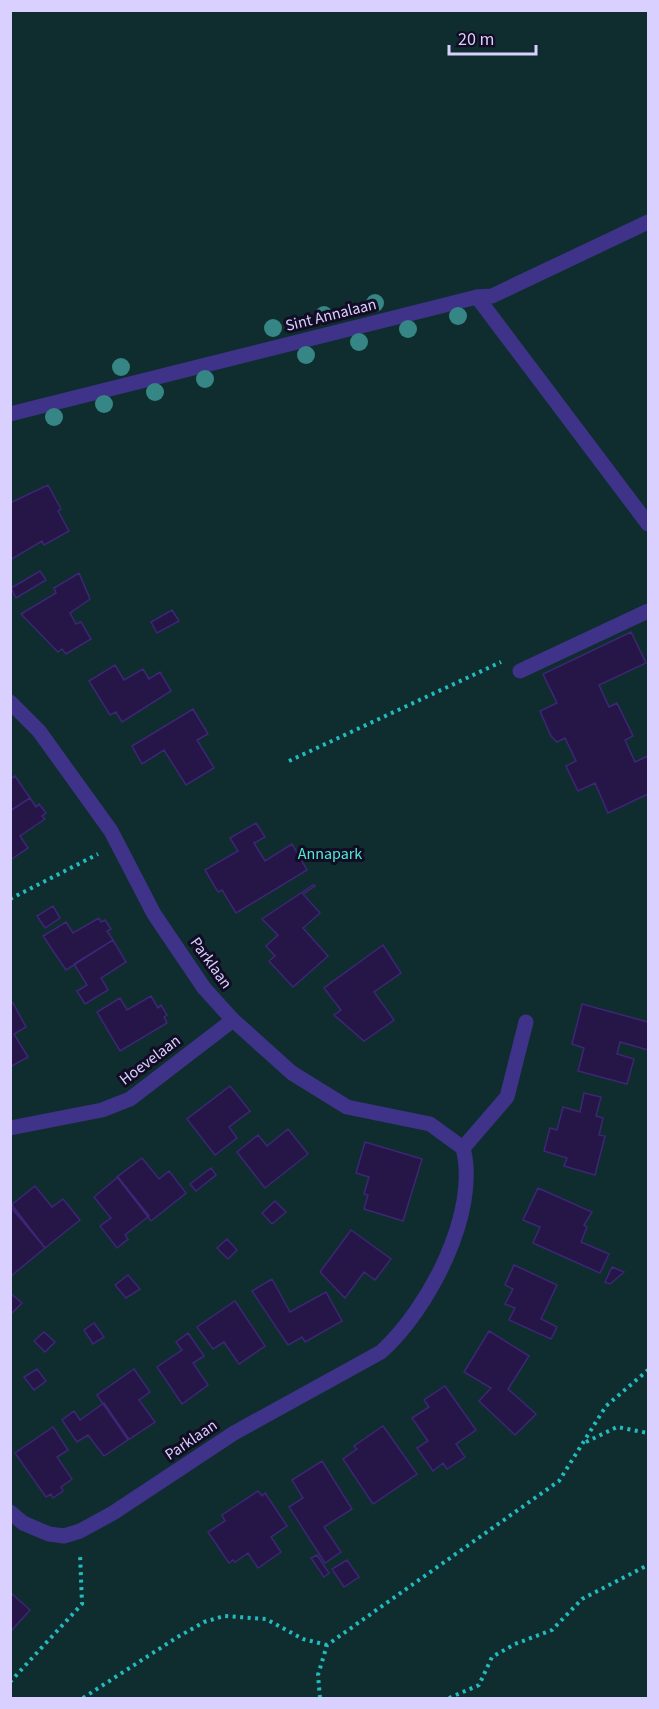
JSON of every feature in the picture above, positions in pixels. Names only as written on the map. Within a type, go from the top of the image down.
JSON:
[{"type":"street","name":"Sint Annalaan","points":[[10,414],[477,297],[492,297],[648,222]]},
{"type":"street","points":[[477,297],[648,524]]},
{"type":"street","points":[[520,671],[648,610]]},
{"type":"street","name":"Parklaan","points":[[10,702],[39,731],[111,831],[154,914],[204,988],[233,1020],[292,1073],[347,1107],[430,1124],[464,1148],[468,1172],[461,1214],[439,1275],[399,1336],[361,1364],[234,1433],[113,1514],[80,1531],[64,1536],[49,1534],[23,1522],[10,1512]]},
{"type":"street","name":"Hoevelaan","points":[[10,1128],[102,1110],[130,1099],[233,1020]]},
{"type":"street","points":[[464,1148],[507,1097],[526,1022]]},
{"type":"path","points":[[289,761],[514,657],[520,671]]},
{"type":"path","points":[[10,899],[118,844]]},
{"type":"path","points":[[320,1698],[318,1675],[327,1645],[559,1481],[606,1406],[648,1370]]},
{"type":"path","points":[[583,1444],[617,1427],[648,1433]]},
{"type":"path","points":[[10,1682],[82,1604],[80,1531]]},
{"type":"path","points":[[449,1698],[479,1685],[492,1657],[515,1644],[552,1630],[582,1599],[648,1565]]},
{"type":"path","points":[[83,1698],[176,1638],[204,1622],[224,1616],[266,1619],[303,1639],[327,1645]]},
{"type":"green space","name":"Annapark","points":[[11,11],[648,11],[648,1698],[11,1698]]},
{"type":"building","points":[[48,485],[61,509],[58,511],[69,531],[44,545],[42,541],[10,560],[10,503]]},
{"type":"building","points":[[40,571],[46,580],[16,598],[11,588]]},
{"type":"building","points":[[79,573],[90,599],[70,613],[76,624],[81,622],[91,639],[66,654],[62,649],[58,652],[21,614],[56,593],[54,588]]},
{"type":"building","points":[[172,610],[179,621],[157,633],[151,622]]},
{"type":"building","points":[[631,632],[646,663],[599,685],[609,707],[617,703],[633,736],[625,740],[635,762],[648,756],[648,794],[608,813],[595,783],[578,791],[566,766],[576,761],[565,738],[557,742],[551,736],[540,711],[557,703],[543,674]]},
{"type":"building","points":[[115,665],[124,680],[143,669],[149,679],[160,672],[171,691],[122,722],[116,712],[110,715],[89,681]]},
{"type":"building","points":[[193,709],[208,734],[197,740],[214,768],[186,785],[164,750],[142,764],[132,746]]},
{"type":"building","points":[[15,776],[30,798],[10,811],[10,779]]},
{"type":"building","points":[[30,798],[36,807],[39,804],[46,813],[42,816],[45,819],[20,836],[28,848],[10,860],[10,811]]},
{"type":"building","points":[[256,823],[265,837],[254,843],[265,861],[292,844],[307,870],[236,913],[222,890],[218,892],[205,870],[238,851],[230,838]]},
{"type":"building","points":[[313,885],[315,886],[303,894],[320,913],[303,928],[328,956],[293,987],[269,961],[275,956],[266,946],[278,935],[262,919]]},
{"type":"building","points":[[53,906],[60,918],[45,928],[37,916]]},
{"type":"building","points":[[99,918],[101,922],[105,920],[111,929],[107,931],[113,940],[66,970],[43,936],[66,922],[73,933]]},
{"type":"building","points":[[113,940],[126,962],[101,978],[108,990],[85,1004],[77,991],[87,985],[74,964]]},
{"type":"building","points":[[383,945],[401,973],[374,992],[394,1020],[364,1041],[334,1015],[341,1010],[324,988]]},
{"type":"building","points":[[151,996],[158,1008],[161,1005],[167,1015],[164,1017],[167,1023],[120,1051],[97,1012],[120,998],[127,1010]]},
{"type":"building","points":[[13,1003],[26,1027],[14,1034],[28,1057],[10,1067],[10,1004]]},
{"type":"building","points":[[582,1004],[648,1022],[648,1050],[620,1042],[617,1054],[634,1059],[627,1084],[578,1071],[584,1048],[572,1044]]},
{"type":"building","points":[[230,1086],[250,1111],[229,1127],[237,1138],[215,1155],[187,1119]]},
{"type":"building","points":[[584,1093],[601,1097],[596,1116],[603,1118],[599,1135],[605,1136],[595,1175],[564,1166],[567,1158],[544,1151],[550,1128],[557,1130],[563,1107],[580,1112]]},
{"type":"building","points":[[288,1129],[308,1154],[265,1188],[237,1152],[258,1135],[267,1146]]},
{"type":"building","points":[[365,1142],[422,1159],[403,1221],[364,1209],[368,1195],[364,1194],[369,1177],[356,1173]]},
{"type":"building","points":[[142,1158],[159,1179],[169,1171],[186,1193],[151,1221],[117,1177]]},
{"type":"building","points":[[211,1168],[216,1175],[196,1191],[190,1184]]},
{"type":"building","points":[[118,1177],[149,1216],[125,1235],[128,1239],[117,1248],[100,1226],[111,1218],[94,1197]]},
{"type":"building","points":[[35,1186],[52,1207],[63,1199],[80,1220],[45,1248],[10,1206]]},
{"type":"building","points":[[538,1188],[592,1212],[584,1225],[587,1227],[581,1242],[609,1254],[600,1273],[533,1243],[540,1227],[523,1220]]},
{"type":"building","points":[[275,1201],[286,1212],[272,1224],[262,1213]]},
{"type":"building","points":[[12,1205],[45,1248],[11,1276],[10,1207]]},
{"type":"building","points":[[351,1230],[391,1259],[375,1280],[364,1272],[345,1298],[320,1272]]},
{"type":"building","points":[[227,1239],[237,1250],[228,1259],[217,1248]]},
{"type":"building","points":[[514,1265],[557,1285],[541,1319],[557,1327],[551,1339],[509,1320],[515,1308],[505,1304],[513,1289],[505,1285]]},
{"type":"building","points":[[612,1267],[624,1272],[610,1284],[605,1282]]},
{"type":"building","points":[[128,1275],[140,1289],[126,1298],[115,1285]]},
{"type":"building","points":[[272,1279],[290,1312],[326,1292],[342,1321],[305,1342],[302,1337],[288,1345],[252,1291]]},
{"type":"building","points":[[10,1293],[22,1303],[11,1314],[10,1313]]},
{"type":"building","points":[[235,1301],[265,1346],[239,1364],[224,1342],[213,1349],[197,1327]]},
{"type":"building","points":[[94,1323],[104,1337],[93,1344],[84,1330]]},
{"type":"building","points":[[489,1331],[529,1356],[508,1389],[536,1414],[515,1435],[479,1401],[491,1388],[464,1372]]},
{"type":"building","points":[[44,1332],[55,1342],[45,1352],[34,1341]]},
{"type":"building","points":[[188,1333],[204,1356],[193,1363],[208,1385],[182,1404],[157,1367],[182,1350],[176,1342]]},
{"type":"building","points":[[37,1369],[46,1381],[34,1390],[24,1377]]},
{"type":"building","points":[[134,1369],[150,1392],[139,1400],[155,1422],[128,1440],[97,1395]]},
{"type":"building","points":[[445,1386],[476,1430],[456,1444],[465,1457],[447,1469],[443,1463],[433,1471],[417,1448],[428,1441],[412,1418],[429,1407],[424,1400]]},
{"type":"building","points":[[104,1403],[129,1439],[104,1456],[88,1435],[77,1442],[62,1420],[74,1411],[80,1420]]},
{"type":"building","points":[[383,1426],[417,1474],[373,1504],[343,1459],[357,1449],[354,1446]]},
{"type":"building","points":[[53,1427],[68,1450],[57,1457],[72,1479],[61,1487],[63,1491],[53,1498],[51,1494],[46,1497],[15,1453]]},
{"type":"building","points":[[322,1461],[352,1509],[324,1527],[341,1552],[325,1563],[289,1507],[303,1498],[292,1480]]},
{"type":"building","points":[[258,1491],[262,1496],[265,1493],[287,1526],[271,1537],[281,1552],[258,1568],[248,1553],[235,1562],[233,1560],[229,1563],[208,1532],[225,1521],[222,1515]]},
{"type":"building","points":[[317,1555],[329,1573],[324,1577],[311,1558]]},
{"type":"building","points":[[347,1560],[359,1577],[344,1587],[332,1569]]},
{"type":"building","points":[[12,1594],[30,1610],[10,1632],[10,1596]]}]
